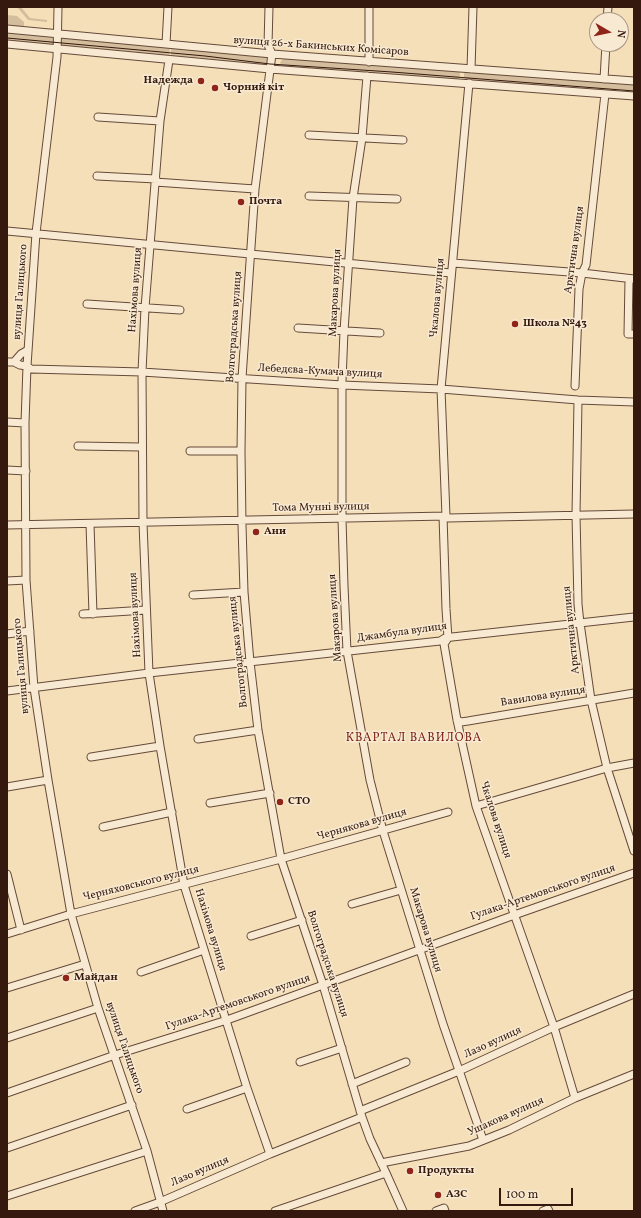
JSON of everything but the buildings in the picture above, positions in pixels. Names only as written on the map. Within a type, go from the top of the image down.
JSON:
[{"type":"street","name":"вулиця Галицького","points":[[58,7],[57,57],[36,233],[27,366],[25,423],[26,580],[34,688],[71,914],[98,1008],[147,1151],[163,1211]]},
{"type":"street","points":[[166,44],[168,7]]},
{"type":"street","points":[[269,7],[268,45],[272,54]]},
{"type":"street","points":[[369,7],[370,62]]},
{"type":"street","points":[[471,69],[473,7]]},
{"type":"street","name":"вулиця 26-х Бакинських Комісаров","points":[[7,29],[272,54],[634,81]]},
{"type":"street","points":[[7,44],[270,69],[634,96]]},
{"type":"street","points":[[604,79],[606,52]]},
{"type":"street","name":"Волгоградська вулиця","points":[[272,54],[255,188],[242,378],[242,521],[244,592],[250,662],[258,730],[281,859],[323,985],[361,1114],[370,1139],[382,1163],[402,1211]]},
{"type":"street","name":"Нахімова вулиця","points":[[169,60],[160,121],[145,308],[142,372],[141,447],[149,673],[184,885],[247,1088],[270,1154]]},
{"type":"street","name":"Чкалова вулиця","points":[[462,68],[465,83],[441,389],[448,638],[444,644],[456,720],[476,806],[554,1027],[575,1098]]},
{"type":"street","name":"Макарова вулиця","points":[[367,76],[362,138],[353,198],[342,385],[342,519],[347,651],[370,780],[382,831],[419,950],[483,1140]]},
{"type":"street","name":"Арктична вулиця","points":[[575,386],[579,289],[582,273],[586,265],[605,94]]},
{"type":"street","points":[[98,117],[160,121]]},
{"type":"street","points":[[309,135],[403,140]]},
{"type":"street","points":[[97,176],[255,188]]},
{"type":"street","points":[[309,196],[397,200]]},
{"type":"street","points":[[7,230],[451,273]]},
{"type":"street","points":[[452,263],[582,273],[632,279],[628,334],[634,334]]},
{"type":"street","points":[[87,304],[180,310]]},
{"type":"street","points":[[298,328],[380,332]]},
{"type":"street","points":[[10,362],[28,350]]},
{"type":"street","name":"Лебедєва-Кумача вулиця","points":[[10,362],[27,366],[31,369],[142,372],[342,385],[441,389],[578,400],[634,402]]},
{"type":"street","name":"Арктична вулиця","points":[[578,400],[576,515],[578,604],[580,623],[591,700],[607,768],[634,851]]},
{"type":"street","points":[[7,422],[25,423]]},
{"type":"street","points":[[78,446],[141,447]]},
{"type":"street","points":[[190,451],[241,451]]},
{"type":"street","points":[[7,470],[26,472]]},
{"type":"street","name":"Тома Мунні вулиця","points":[[7,525],[444,516],[448,518],[634,514]]},
{"type":"street","points":[[90,524],[93,614]]},
{"type":"street","points":[[7,581],[26,580]]},
{"type":"street","points":[[192,595],[244,592]]},
{"type":"street","points":[[83,614],[146,610]]},
{"type":"street","name":"Джамбула вулиця","points":[[7,691],[149,673],[440,641],[445,638],[634,617]]},
{"type":"street","points":[[7,634],[30,631]]},
{"type":"street","name":"Вавилова вулиця","points":[[456,720],[461,722],[634,693]]},
{"type":"street","points":[[198,739],[258,730]]},
{"type":"street","points":[[91,757],[160,746]]},
{"type":"street","points":[[476,806],[607,768],[634,763]]},
{"type":"street","points":[[7,787],[48,780]]},
{"type":"street","points":[[210,803],[270,793]]},
{"type":"street","points":[[103,827],[172,812]]},
{"type":"street","name":"Чернякова вулиця","points":[[281,859],[448,812]]},
{"type":"street","name":"Черняховського вулиця","points":[[7,934],[71,914],[281,859]]},
{"type":"street","name":"Гулака-Артемовського вулиця","points":[[7,1093],[115,1055],[227,1020],[515,914],[634,873]]},
{"type":"street","points":[[7,874],[21,930]]},
{"type":"street","points":[[352,904],[401,890]]},
{"type":"street","points":[[252,936],[302,920]]},
{"type":"street","points":[[141,972],[204,950]]},
{"type":"street","points":[[7,988],[85,964]]},
{"type":"street","name":"Лазо вулиця","points":[[135,1211],[160,1202],[459,1071],[554,1027],[634,994]]},
{"type":"street","points":[[7,1038],[98,1008]]},
{"type":"street","points":[[300,1062],[342,1048]]},
{"type":"street","points":[[352,1084],[406,1062]]},
{"type":"street","name":"Ушакова вулиця","points":[[382,1163],[470,1146],[509,1130],[575,1098],[634,1074]]},
{"type":"street","points":[[188,1109],[247,1088]]},
{"type":"street","points":[[7,1148],[132,1105]]},
{"type":"street","points":[[7,1196],[147,1151]]},
{"type":"street","points":[[275,1211],[386,1173]]},
{"type":"street","points":[[436,1211],[444,1208],[445,1211]]},
{"type":"street","points":[[543,1211],[548,1209],[548,1211]]},
{"type":"shaded area","points":[[17,7],[21,7],[30,18],[47,20],[47,22],[28,20]]},
{"type":"shaded area","points":[[7,15],[17,16],[24,22],[24,27],[7,26]]},
{"type":"shaded area","points":[[7,32],[55,37],[53,45],[7,41]]},
{"type":"shaded area","points":[[63,37],[170,48],[169,57],[62,46],[60,41]]},
{"type":"shaded area","points":[[171,48],[263,56],[267,58],[267,65],[262,66],[171,57]]},
{"type":"shaded area","points":[[285,58],[459,72],[460,76],[458,79],[284,67],[280,63]]},
{"type":"shaded area","points":[[469,72],[634,83],[634,91],[467,80],[464,78],[464,73]]},
{"type":"tram line","points":[[7,38],[205,56],[270,64],[634,91]]},
{"type":"place","name":"Надежда","points":[[201,81]]},
{"type":"place","name":"Чорний кіт","points":[[215,88]]},
{"type":"place","name":"Почта","points":[[241,202]]},
{"type":"place","name":"Школа №43","points":[[515,324]]},
{"type":"place","name":"Ани","points":[[256,532]]},
{"type":"place","name":"СТО","points":[[280,802]]},
{"type":"place","name":"Майдан","points":[[66,978]]},
{"type":"place","name":"Продукты","points":[[410,1171]]},
{"type":"place","name":"АЗС","points":[[438,1195]]},
{"type":"district","name":"КВАРТАЛ ВАВИЛОВА","points":[[414,739]]}]
